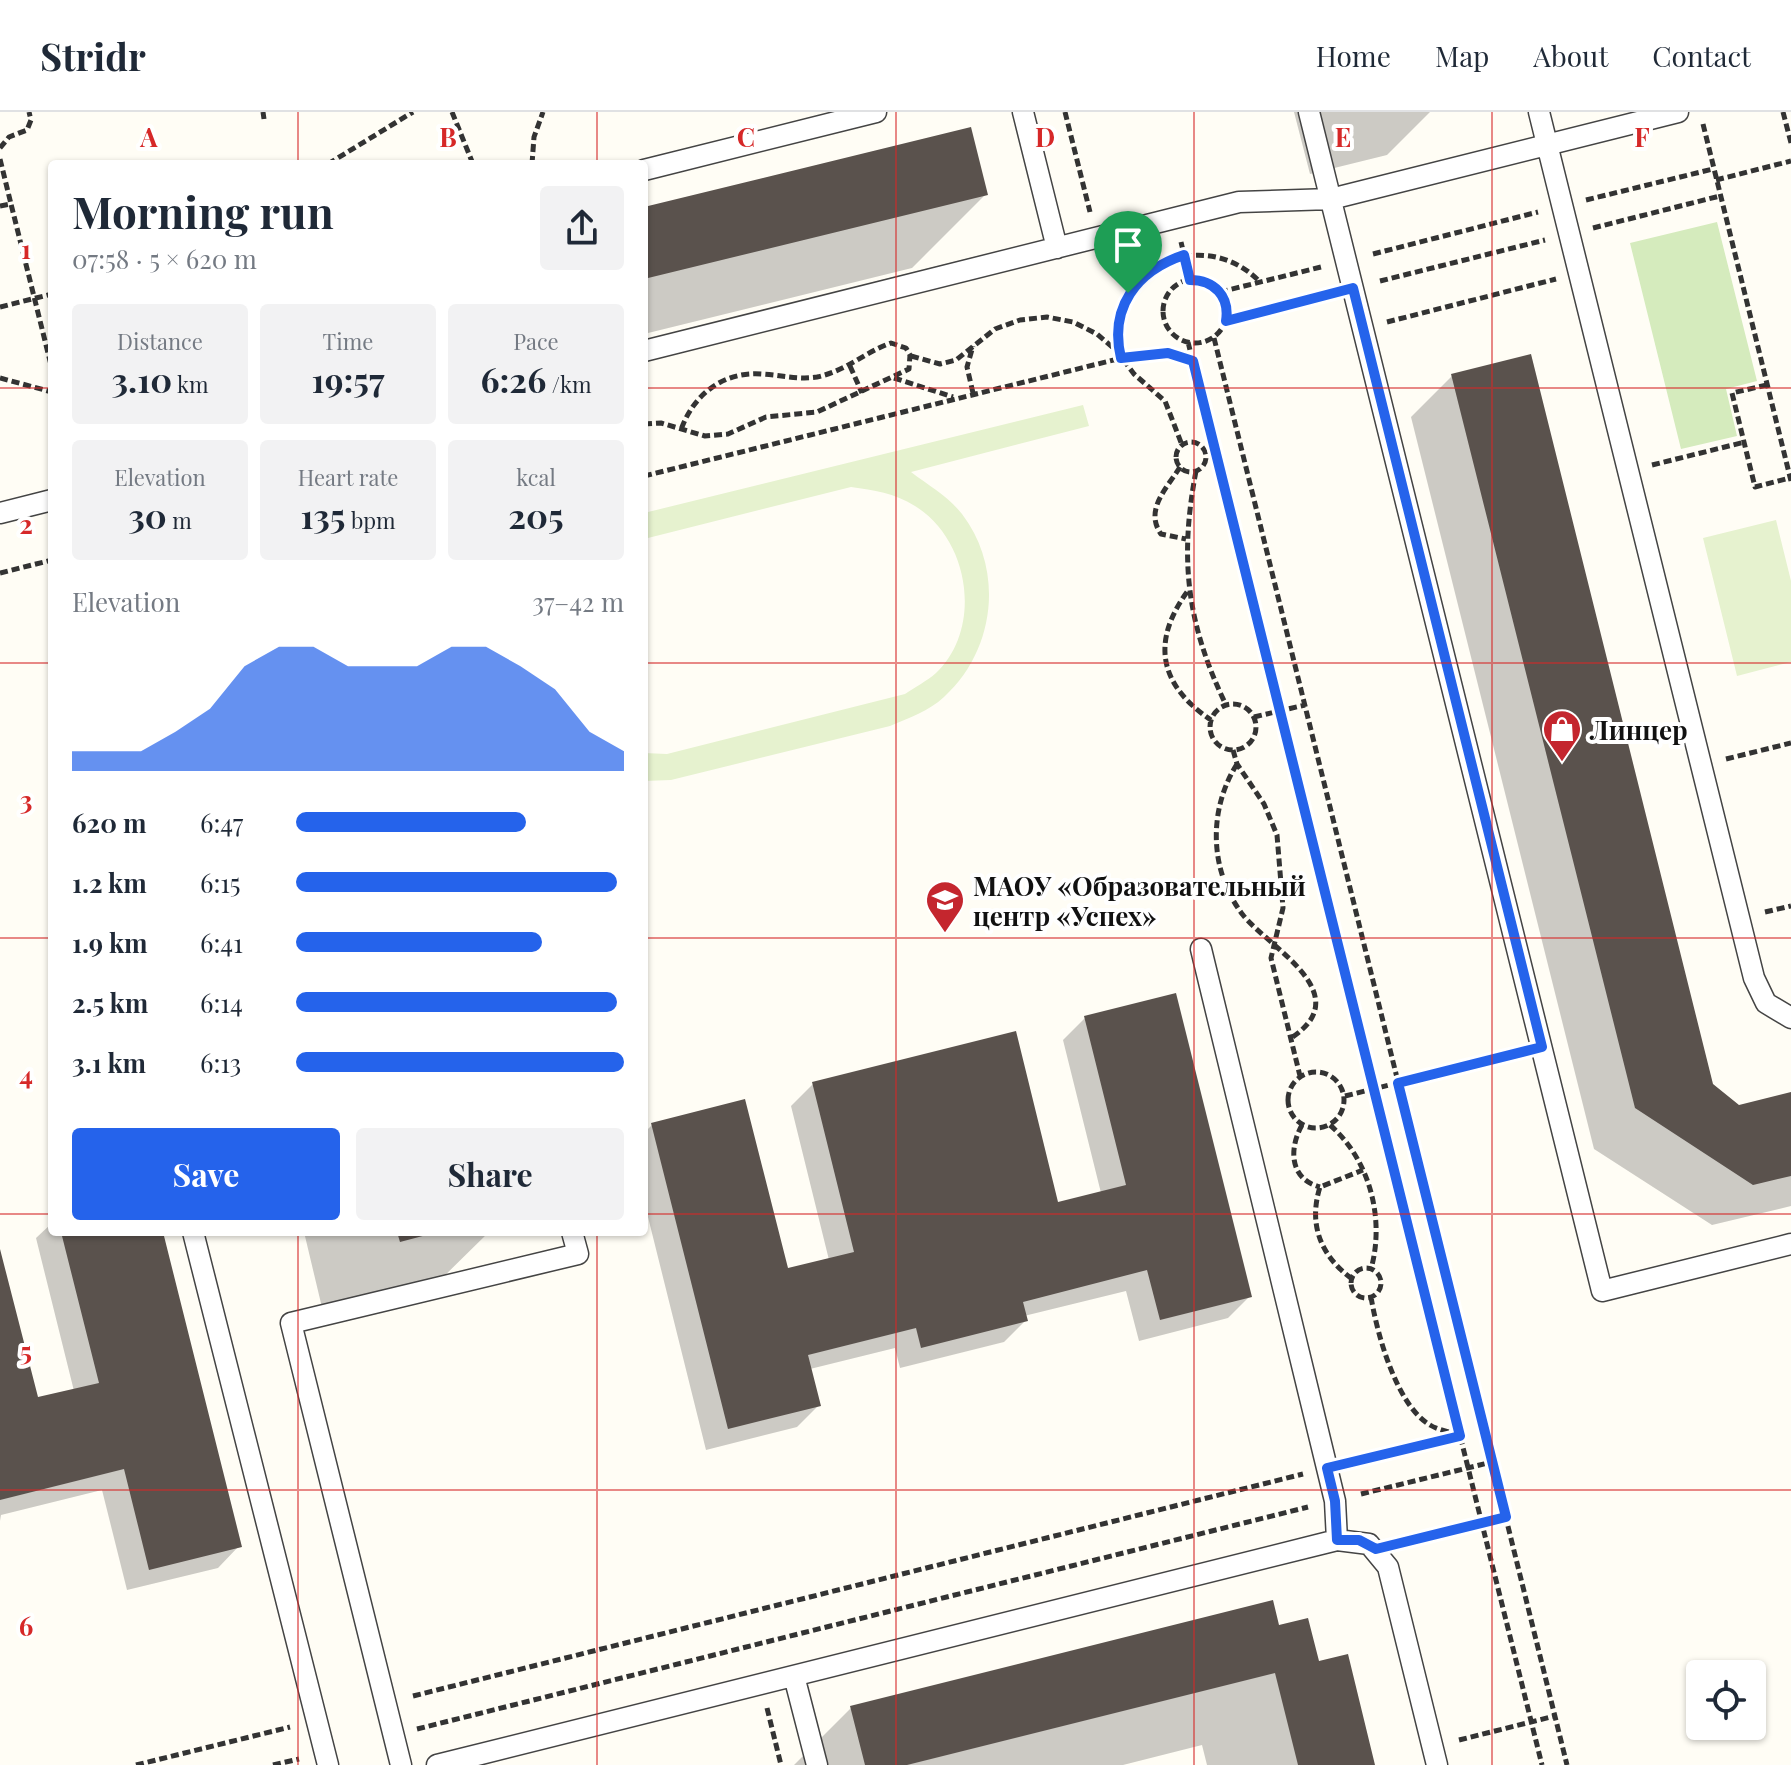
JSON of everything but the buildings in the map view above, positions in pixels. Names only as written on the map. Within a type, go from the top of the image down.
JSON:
[{"type":"lane","points":[[648,169],[876,112]]},
{"type":"lane","points":[[1023,112],[1057,248]]},
{"type":"lane","points":[[1309,112],[1602,1291],[1791,1244]]},
{"type":"lane","points":[[1539,112],[1754,978],[1766,1003],[1791,1018]]},
{"type":"lane","points":[[648,350],[1239,202],[1331,199],[1678,112]]},
{"type":"lane","points":[[0,513],[48,501]]},
{"type":"lane","points":[[1201,949],[1335,1501],[1337,1540]]},
{"type":"lane","points":[[194,1236],[326,1759]]},
{"type":"lane","points":[[401,1765],[291,1323],[578,1254],[573,1236]]},
{"type":"lane","points":[[437,1765],[1337,1540],[1359,1540],[1376,1549],[1388,1567],[1435,1756]]},
{"type":"lane","points":[[794,1676],[817,1765]]},
{"type":"path","points":[[0,148],[9,137],[27,130],[31,120],[29,112]]},
{"type":"path","points":[[335,160],[413,112]]},
{"type":"path","points":[[452,112],[471,160]]},
{"type":"path","points":[[532,160],[534,137],[543,112]]},
{"type":"path","points":[[1065,112],[1097,237]]},
{"type":"path","points":[[1699,112],[1791,479],[1755,487],[1732,393],[1767,385]]},
{"type":"path","points":[[1783,112],[1791,143]]},
{"type":"path","points":[[0,159],[48,353]]},
{"type":"path","points":[[1716,180],[1791,161]]},
{"type":"path","points":[[1220,292],[1713,169]]},
{"type":"path","points":[[1582,191],[1583,201]]},
{"type":"path","points":[[1226,321],[1720,196]]},
{"type":"path","points":[[0,206],[11,204]]},
{"type":"path","points":[[1175,218],[1190,280]]},
{"type":"path","points":[[1121,358],[1116,337],[1119,314],[1128,293],[1143,275],[1162,262],[1184,255],[1208,254],[1230,260],[1260,282]]},
{"type":"path","points":[[1363,328],[1579,273]]},
{"type":"path","points":[[1190,280],[1202,280],[1220,292],[1227,311],[1226,321],[1214,338],[1201,343],[1188,342],[1171,333],[1163,315],[1167,296],[1181,283],[1190,280]]},
{"type":"path","points":[[0,307],[48,295]]},
{"type":"path","points":[[910,355],[940,364],[956,360],[995,329],[1020,320],[1047,317],[1073,322],[1097,334],[1165,401],[1182,445]]},
{"type":"path","points":[[1214,338],[1567,1765]]},
{"type":"path","points":[[1188,342],[1542,1765]]},
{"type":"path","points":[[648,424],[661,423],[681,430],[705,436],[728,434],[766,417],[817,412],[909,369],[910,355],[906,348],[891,343],[850,366],[804,378],[744,374],[725,379],[694,403],[681,430]]},
{"type":"path","points":[[973,393],[967,367],[974,345]]},
{"type":"path","points":[[648,475],[1121,358],[1168,353],[1193,361]]},
{"type":"path","points":[[850,366],[862,393]]},
{"type":"path","points":[[893,377],[955,397]]},
{"type":"path","points":[[0,378],[48,391]]},
{"type":"path","points":[[1628,471],[1745,442]]},
{"type":"path","points":[[1186,539],[1161,534],[1153,518],[1154,509],[1180,467],[1177,451],[1182,445],[1199,444],[1205,450],[1206,458],[1196,471],[1186,539],[1188,591],[1195,631],[1226,705]]},
{"type":"path","points":[[1180,467],[1196,471]]},
{"type":"path","points":[[0,573],[48,561]]},
{"type":"path","points":[[1188,591],[1173,612],[1165,636],[1165,662],[1181,695],[1211,720],[1214,741],[1233,750],[1245,747],[1253,739],[1256,728],[1254,717],[1237,704],[1226,705],[1211,720]]},
{"type":"path","points":[[1254,717],[1305,705]]},
{"type":"path","points":[[1701,766],[1791,743]]},
{"type":"path","points":[[1233,750],[1237,764],[1264,804],[1277,835],[1283,908],[1271,958],[1300,1076]]},
{"type":"path","points":[[1237,764],[1226,781],[1218,808],[1219,864],[1228,890],[1243,914],[1297,963],[1314,999],[1308,1022],[1291,1038]]},
{"type":"path","points":[[1760,909],[1768,912],[1791,906]]},
{"type":"path","points":[[1345,1096],[1542,1047]]},
{"type":"path","points":[[1314,1071],[1328,1074],[1339,1083],[1345,1096],[1339,1118],[1330,1125],[1316,1129],[1302,1125],[1291,1114],[1288,1101],[1291,1087],[1300,1076],[1314,1071]]},
{"type":"path","points":[[1302,1125],[1292,1142],[1292,1157],[1298,1172],[1307,1181],[1320,1187],[1363,1170]]},
{"type":"path","points":[[1330,1125],[1341,1135],[1363,1170],[1371,1191],[1377,1223],[1371,1269]]},
{"type":"path","points":[[1320,1187],[1315,1217],[1317,1235],[1325,1253],[1352,1279],[1356,1294],[1371,1297]]},
{"type":"path","points":[[1352,1279],[1363,1268],[1371,1269],[1381,1279],[1381,1287],[1371,1297]]},
{"type":"path","points":[[1371,1297],[1382,1350],[1405,1395],[1428,1424],[1460,1436]]},
{"type":"path","points":[[385,1703],[1460,1436]]},
{"type":"path","points":[[393,1735],[1492,1462]]},
{"type":"path","points":[[1376,1549],[1506,1517]]},
{"type":"path","points":[[761,1684],[781,1765]]},
{"type":"path","points":[[1435,1756],[1555,1716]]},
{"type":"path","points":[[136,1765],[316,1720]]},
{"type":"path","points":[[273,1765],[326,1759]]},
{"type":"green space","points":[[1717,222],[1757,381],[1726,389],[1737,436],[1681,449],[1630,243]]},
{"type":"green space","points":[[1083,405],[1089,426],[911,472],[944,496],[962,514],[976,536],[989,584],[983,634],[974,657],[944,697],[925,710],[890,726],[671,780],[648,781],[648,753],[667,754],[905,694],[925,681],[951,654],[960,633],[965,609],[964,585],[948,540],[934,521],[915,506],[876,491],[851,487],[648,538],[648,512]]},
{"type":"green space","points":[[1776,520],[1791,581],[1791,662],[1737,676],[1703,538]]},
{"type":"place","name":"Линцер","points":[[1562,763]]},
{"type":"place","name":"МАОУ «Образовательный центр «Успех»","points":[[945,934]]},
{"type":"route","points":[[1184,255],[1190,280],[1212,284],[1220,292],[1225,300],[1226,321],[1353,288],[1542,1047],[1398,1083],[1506,1517],[1376,1549],[1359,1540],[1337,1540],[1335,1501],[1327,1468],[1460,1436],[1193,361],[1168,353],[1149,352],[1121,358],[1116,337],[1119,314],[1128,293],[1143,275],[1162,262],[1184,255]]}]
